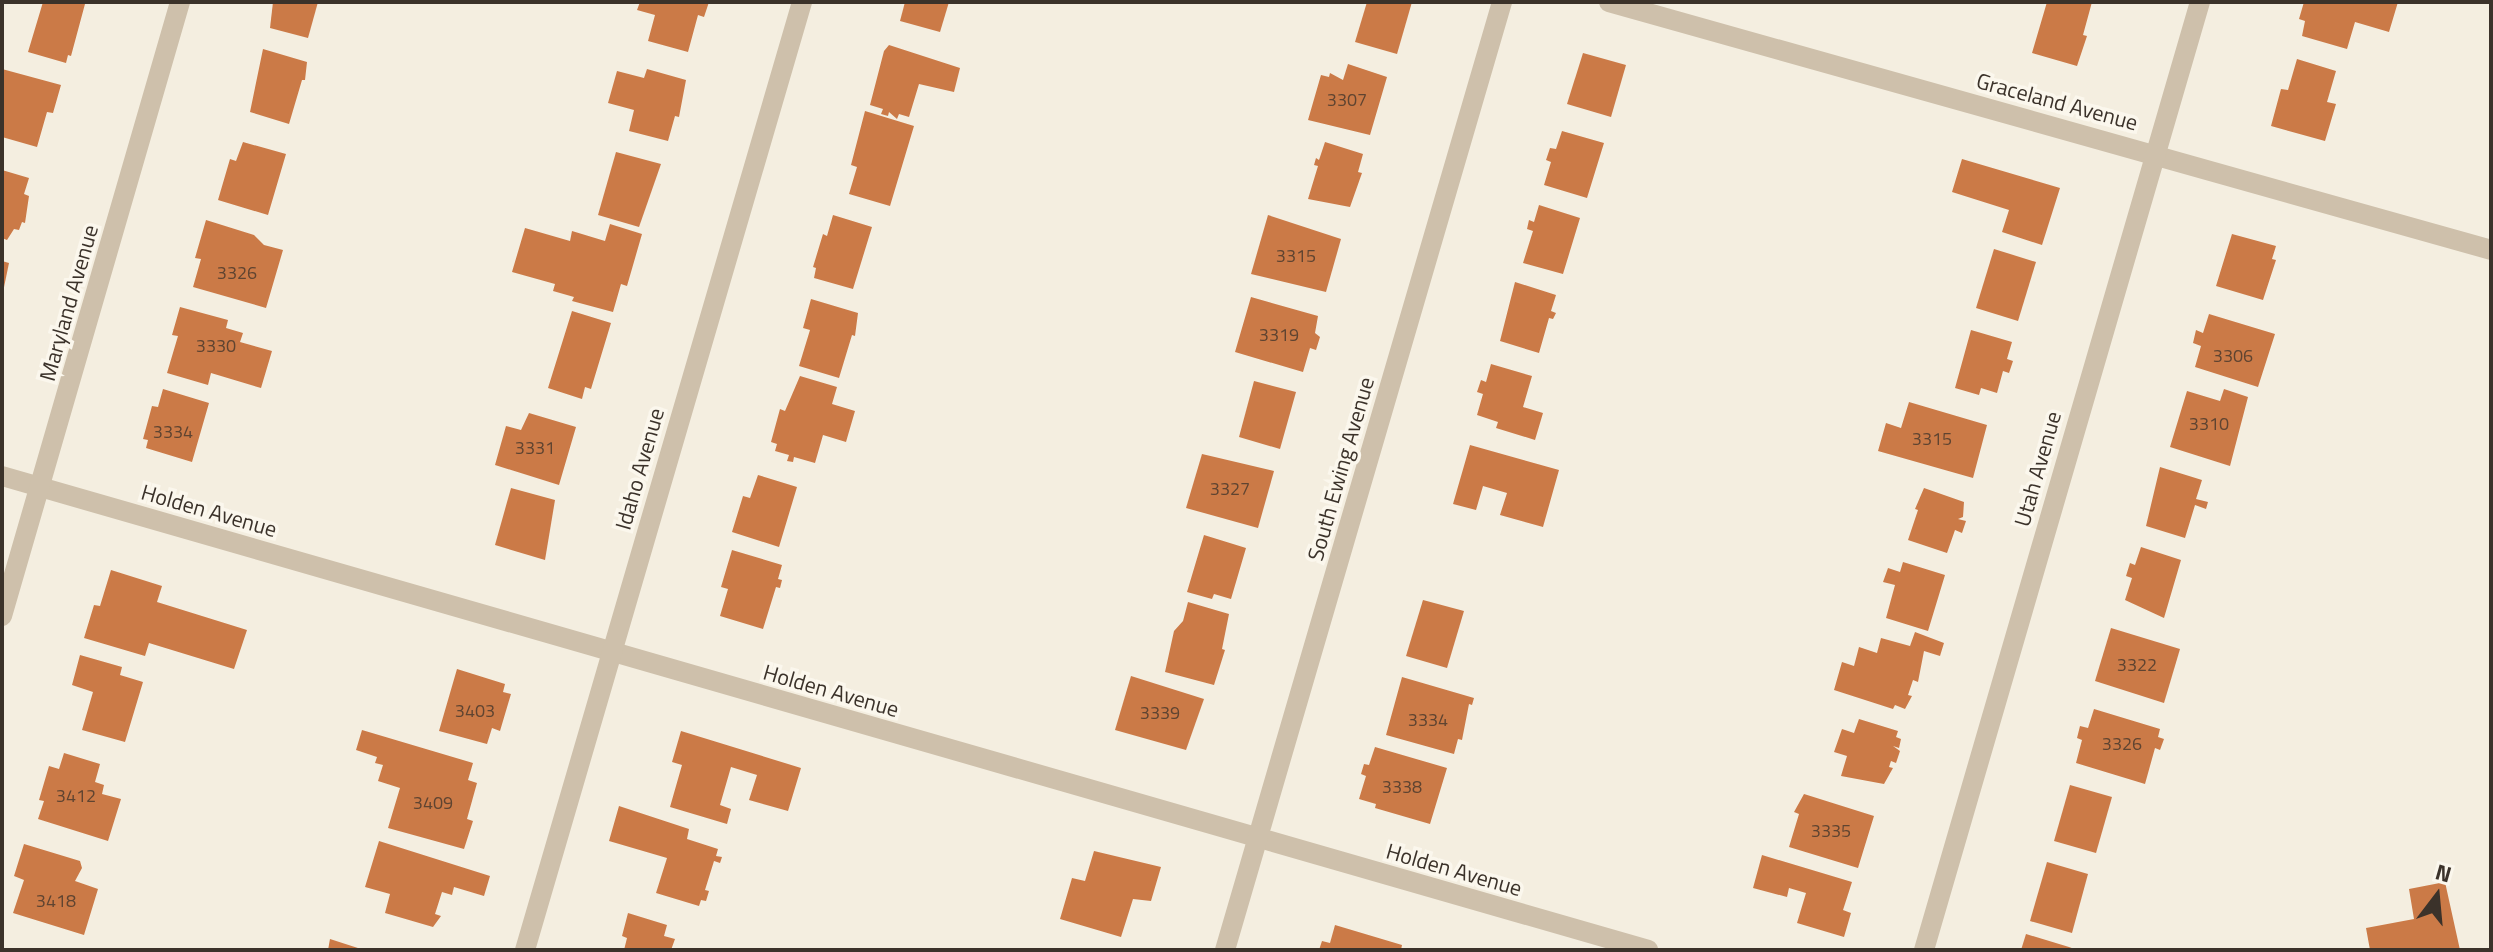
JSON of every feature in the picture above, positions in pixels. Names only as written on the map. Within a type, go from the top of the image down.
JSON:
[{"type":"street","name":"Maryland Avenue","points":[[2,616],[180,2]]},
{"type":"street","name":"Idaho Avenue","points":[[525,950],[802,2]]},
{"type":"street","name":"South Ewing Avenue","points":[[1225,950],[1502,2]]},
{"type":"street","name":"Graceland Avenue","points":[[1609,2],[2491,250]]},
{"type":"street","name":"Utah Avenue","points":[[1924,950],[2200,2]]},
{"type":"street","name":"Holden Avenue","points":[[2,476],[1648,950]]},
{"type":"building","points":[[43,2],[85,4],[71,56],[68,55],[66,63],[28,52]]},
{"type":"building","points":[[273,2],[318,2],[308,38],[270,28]]},
{"type":"building","points":[[640,2],[709,2],[704,17],[698,15],[688,52],[648,41],[655,15],[637,10]]},
{"type":"building","points":[[905,2],[949,2],[940,32],[900,21]]},
{"type":"building","points":[[1367,2],[1412,2],[1397,54],[1355,42]]},
{"type":"building","points":[[2047,2],[2092,2],[2083,35],[2087,36],[2077,66],[2032,53]]},
{"type":"building","points":[[2304,2],[2398,2],[2389,32],[2355,22],[2347,49],[2302,36],[2305,21],[2299,19]]},
{"type":"building","points":[[889,45],[960,68],[954,92],[919,84],[909,117],[899,114],[897,119],[889,112],[888,116],[881,114],[883,109],[870,105],[884,51]]},
{"type":"building","points":[[263,49],[307,62],[305,80],[302,80],[289,124],[250,112]]},
{"type":"building","points":[[1583,53],[1626,65],[1611,117],[1567,104]]},
{"type":"building","points":[[2297,59],[2336,71],[2327,102],[2336,104],[2325,141],[2271,126],[2281,89],[2288,90]]},
{"type":"building","points":[[1348,64],[1387,77],[1370,135],[1308,120],[1321,75],[1329,77],[1330,73],[1343,80]]},
{"type":"building","points":[[2,69],[61,85],[53,113],[47,112],[37,147],[2,137]]},
{"type":"building","points":[[647,69],[686,80],[679,117],[675,116],[668,141],[629,131],[634,110],[608,103],[617,71],[644,78]]},
{"type":"building","points":[[865,111],[914,126],[890,206],[849,194],[857,167],[851,165]]},
{"type":"building","points":[[1562,131],[1604,143],[1587,198],[1544,185],[1551,162],[1546,160],[1550,148],[1556,149]]},
{"type":"building","points":[[243,142],[286,154],[268,215],[218,200],[230,159],[236,161]]},
{"type":"building","points":[[1325,142],[1363,154],[1358,172],[1362,173],[1350,207],[1308,199],[1318,166],[1314,165],[1316,158],[1319,160]]},
{"type":"building","points":[[616,152],[661,164],[639,227],[598,215]]},
{"type":"building","points":[[1962,159],[2060,188],[2042,245],[2002,232],[2009,210],[1952,192]]},
{"type":"building","points":[[2,170],[29,178],[24,194],[29,196],[25,223],[22,222],[19,230],[14,229],[7,240],[2,238]]},
{"type":"building","points":[[1539,205],[1580,218],[1563,274],[1523,263],[1533,231],[1527,229],[1529,220],[1534,222]]},
{"type":"building","points":[[833,215],[872,227],[853,289],[814,278],[816,268],[813,267],[823,234],[827,236]]},
{"type":"building","points":[[1268,215],[1341,239],[1326,292],[1251,274]]},
{"type":"building","points":[[206,220],[254,235],[264,245],[283,250],[266,308],[193,287],[201,259],[195,258]]},
{"type":"building","points":[[610,224],[642,234],[627,286],[621,284],[613,312],[572,301],[574,297],[553,291],[555,284],[512,272],[525,228],[570,241],[572,231],[605,241]]},
{"type":"building","points":[[2232,234],[2276,246],[2272,259],[2276,260],[2263,300],[2216,286]]},
{"type":"building","points":[[1994,249],[2036,262],[2018,321],[1976,308]]},
{"type":"building","points":[[2,261],[9,263],[3,292],[2,292]]},
{"type":"building","points":[[1515,282],[1556,295],[1551,311],[1556,313],[1553,319],[1549,318],[1539,353],[1500,341]]},
{"type":"building","points":[[1251,297],[1318,316],[1315,333],[1320,337],[1316,350],[1310,348],[1303,372],[1235,352]]},
{"type":"building","points":[[811,299],[858,313],[855,336],[852,335],[839,378],[799,366],[810,330],[803,328]]},
{"type":"building","points":[[180,307],[228,320],[226,328],[243,333],[240,342],[272,351],[261,388],[211,373],[208,385],[167,373],[178,336],[172,335]]},
{"type":"building","points":[[572,311],[611,323],[591,389],[585,387],[582,399],[548,388]]},
{"type":"building","points":[[2209,314],[2275,334],[2258,387],[2195,367],[2201,346],[2193,343],[2196,330],[2203,333]]},
{"type":"building","points":[[1971,330],[2012,342],[2007,359],[2013,361],[2009,373],[2003,371],[1997,393],[1981,388],[1979,395],[1955,388]]},
{"type":"building","points":[[1491,364],[1532,376],[1523,407],[1543,413],[1535,440],[1496,428],[1498,422],[1477,415],[1483,394],[1477,392],[1481,380],[1486,382]]},
{"type":"building","points":[[800,376],[837,387],[832,404],[855,411],[846,442],[823,435],[815,463],[794,457],[793,462],[787,461],[789,455],[775,451],[777,444],[771,442],[780,409],[785,411]]},
{"type":"building","points":[[1254,381],[1296,392],[1280,449],[1239,437]]},
{"type":"building","points":[[163,389],[209,403],[192,462],[146,448],[148,440],[143,439],[152,406],[158,407]]},
{"type":"building","points":[[2224,389],[2248,397],[2230,466],[2170,447],[2187,391],[2220,401]]},
{"type":"building","points":[[1909,402],[1987,425],[1973,478],[1878,451],[1886,423],[1901,428]]},
{"type":"building","points":[[529,413],[576,427],[559,485],[495,465],[506,426],[521,430]]},
{"type":"building","points":[[1470,445],[1559,470],[1543,527],[1500,515],[1507,493],[1483,486],[1476,510],[1453,504]]},
{"type":"building","points":[[1202,454],[1274,471],[1258,528],[1186,508]]},
{"type":"building","points":[[2160,467],[2202,480],[2196,499],[2208,502],[2206,509],[2195,505],[2185,538],[2146,526]]},
{"type":"building","points":[[758,475],[797,487],[779,547],[732,532],[743,496],[750,498]]},
{"type":"building","points":[[511,488],[555,500],[545,560],[495,545]]},
{"type":"building","points":[[1924,488],[1964,502],[1963,517],[1958,519],[1966,521],[1962,533],[1955,530],[1947,553],[1908,540],[1918,510],[1915,509]]},
{"type":"building","points":[[1204,535],[1246,548],[1231,599],[1214,594],[1212,599],[1187,592]]},
{"type":"building","points":[[2141,547],[2181,560],[2164,618],[2125,600],[2132,578],[2126,576],[2130,563],[2135,565]]},
{"type":"building","points":[[732,550],[782,565],[778,579],[782,580],[780,588],[776,587],[763,629],[720,616],[728,589],[721,587]]},
{"type":"building","points":[[1903,562],[1945,575],[1928,631],[1886,618],[1895,585],[1883,582],[1888,568],[1900,572]]},
{"type":"building","points":[[111,570],[162,586],[157,602],[247,630],[234,669],[149,643],[145,656],[84,638],[94,605],[100,606]]},
{"type":"building","points":[[1423,600],[1464,611],[1447,668],[1406,656]]},
{"type":"building","points":[[1188,602],[1229,614],[1222,649],[1225,650],[1214,685],[1165,672],[1174,631],[1183,621]]},
{"type":"building","points":[[2111,628],[2180,649],[2164,703],[2095,681]]},
{"type":"building","points":[[1915,632],[1944,643],[1940,656],[1924,651],[1918,682],[1913,680],[1908,695],[1912,696],[1905,709],[1895,705],[1893,709],[1834,690],[1842,662],[1854,666],[1859,647],[1877,653],[1881,638],[1910,646]]},
{"type":"building","points":[[80,655],[122,667],[120,675],[143,682],[125,742],[82,730],[93,692],[72,685]]},
{"type":"building","points":[[457,669],[505,684],[503,692],[511,694],[500,731],[492,728],[487,744],[439,731]]},
{"type":"building","points":[[1131,676],[1204,699],[1186,750],[1115,730]]},
{"type":"building","points":[[1402,677],[1474,698],[1472,705],[1469,704],[1462,740],[1458,739],[1454,754],[1386,735]]},
{"type":"building","points":[[2094,709],[2160,729],[2158,737],[2164,739],[2160,750],[2155,748],[2145,784],[2076,763],[2082,740],[2077,738],[2080,726],[2088,728]]},
{"type":"building","points":[[1859,719],[1898,731],[1896,737],[1901,739],[1899,748],[1893,746],[1900,751],[1896,763],[1891,761],[1889,767],[1893,768],[1884,784],[1841,776],[1847,756],[1834,752],[1842,729],[1854,733]]},
{"type":"building","points":[[362,730],[473,763],[468,780],[477,783],[467,819],[473,821],[464,849],[388,828],[400,788],[378,781],[383,765],[375,763],[377,757],[356,750]]},
{"type":"building","points":[[681,731],[801,768],[788,811],[749,800],[757,775],[731,767],[720,805],[731,809],[727,824],[670,807],[682,765],[672,762]]},
{"type":"building","points":[[1375,747],[1447,768],[1430,824],[1375,808],[1376,804],[1359,799],[1366,776],[1361,774],[1364,764],[1369,765]]},
{"type":"building","points":[[64,753],[100,764],[95,782],[104,785],[102,794],[121,799],[108,841],[38,819],[44,801],[39,800],[49,766],[59,769]]},
{"type":"building","points":[[2070,785],[2112,797],[2096,853],[2054,841]]},
{"type":"building","points":[[1804,794],[1874,816],[1858,868],[1789,847],[1799,814],[1794,812]]},
{"type":"building","points":[[619,806],[689,829],[687,839],[718,849],[716,856],[722,857],[720,863],[714,861],[705,890],[709,891],[706,901],[701,900],[699,906],[656,893],[667,858],[609,841]]},
{"type":"building","points":[[379,841],[490,876],[484,896],[454,887],[452,895],[442,892],[435,914],[441,916],[433,927],[385,913],[390,894],[365,887]]},
{"type":"building","points":[[24,844],[80,861],[82,868],[75,881],[98,889],[84,935],[13,913],[24,880],[14,876]]},
{"type":"building","points":[[1094,851],[1161,867],[1151,901],[1133,899],[1121,937],[1060,919],[1072,878],[1085,881]]},
{"type":"building","points":[[1762,855],[1852,882],[1843,910],[1851,913],[1844,937],[1797,923],[1806,893],[1789,888],[1787,897],[1753,888]]},
{"type":"building","points":[[2047,862],[2088,874],[2072,933],[2030,921]]},
{"type":"building","points":[[2445,882],[2460,950],[2370,950],[2366,928],[2414,919],[2409,889]]},
{"type":"building","points":[[628,913],[667,925],[664,936],[675,939],[671,950],[624,950],[627,938],[622,936]]},
{"type":"building","points":[[1335,925],[1402,945],[1401,950],[1319,950],[1322,941],[1330,943]]},
{"type":"building","points":[[2026,934],[2069,947],[2077,950],[2021,950]]},
{"type":"building","points":[[330,939],[361,949],[361,950],[328,950]]}]
